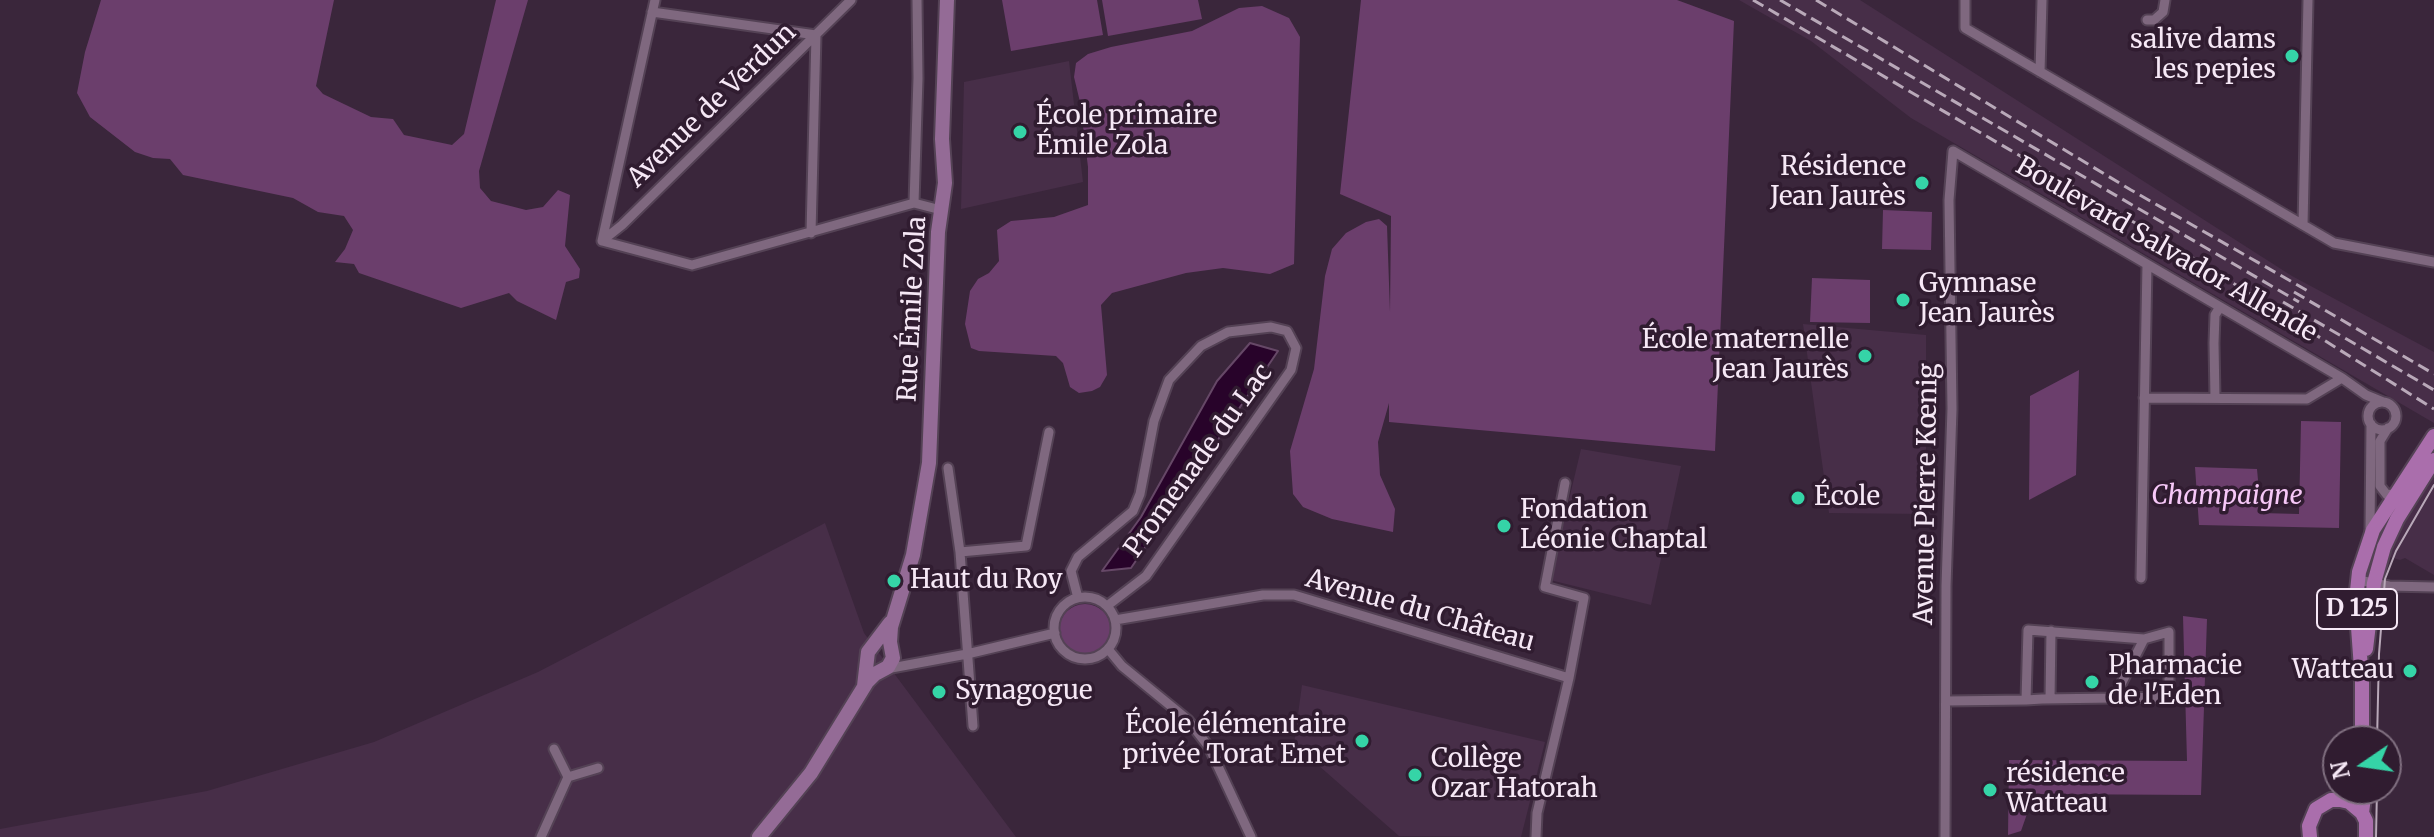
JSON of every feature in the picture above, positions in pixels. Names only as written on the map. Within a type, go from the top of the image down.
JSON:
[{"type":"main road","name":"Rue Émile Zola","points":[[892,651],[890,637],[894,616],[913,555],[928,479],[938,232],[945,173],[942,139],[947,0]]},
{"type":"main road","name":"D 125","points":[[2362,725],[2356,600],[2364,555],[2370,538],[2432,447]]},
{"type":"main road","name":"D 125","points":[[2362,682],[2374,583],[2394,501]]},
{"type":"main road","name":"Rue Émile Zola","points":[[875,644],[894,616]]},
{"type":"main road","points":[[759,837],[811,773],[862,690],[892,662],[892,651],[882,643],[875,644],[868,652],[862,690]]},
{"type":"main road","points":[[867,659],[872,667],[884,669]]},
{"type":"main road","points":[[2310,837],[2309,826],[2316,809],[2323,805]]},
{"type":"main road","points":[[2353,805],[2362,813]]},
{"type":"main road","points":[[2363,805],[2366,837]]},
{"type":"street","points":[[655,0],[602,241],[692,265],[914,203],[941,210]]},
{"type":"street","name":"Avenue de Verdun","points":[[602,241],[622,225],[851,0]]},
{"type":"street","points":[[914,203],[917,0]]},
{"type":"street","points":[[1965,0],[1965,28],[2334,243],[2434,262]]},
{"type":"street","points":[[2040,72],[2042,0]]},
{"type":"street","points":[[2147,20],[2154,20],[2163,12],[2165,0]]},
{"type":"street","points":[[2303,225],[2308,0]]},
{"type":"street","points":[[652,12],[816,35],[811,233]]},
{"type":"street","name":"Boulevard Salvador Allende","points":[[1953,151],[2342,378],[2366,395],[2383,402]]},
{"type":"street","name":"Avenue Pierre Kœnig","points":[[1945,837],[1947,562],[1952,409],[1949,200],[1953,151]]},
{"type":"street","points":[[2141,578],[2147,265]]},
{"type":"street","points":[[2215,398],[2215,315],[2220,307]]},
{"type":"street","name":"Promenade du Lac","points":[[1078,598],[1071,571],[1078,557],[1133,511],[1140,494],[1154,421],[1169,380],[1201,346],[1228,332],[1271,327],[1287,331],[1296,348],[1291,370],[1146,576],[1107,606]]},
{"type":"street","points":[[2144,398],[2307,399],[2342,378]]},
{"type":"street","points":[[2356,387],[2365,398],[2371,424],[2370,538]]},
{"type":"street","points":[[2368,413],[2373,405],[2383,402],[2395,412],[2394,421],[2380,441],[2380,486],[2394,501],[2379,509],[2374,505],[2369,490]]},
{"type":"street","points":[[2371,424],[2378,429],[2388,428]]},
{"type":"street","points":[[960,552],[1026,546],[1049,432]]},
{"type":"street","points":[[948,468],[960,552],[973,726]]},
{"type":"street","points":[[1536,837],[1537,813],[1569,678],[1584,598],[1545,587],[1565,483]]},
{"type":"street","points":[[2364,555],[2374,583]]},
{"type":"street","points":[[2358,580],[2434,587]]},
{"type":"street","name":"Avenue du Château","points":[[1115,620],[1263,595],[1294,595],[1569,678]]},
{"type":"street","points":[[1078,598],[1094,598],[1107,606],[1115,620],[1116,631],[1108,649],[1091,659],[1072,656],[1064,650],[1055,633],[1057,615],[1062,607],[1078,598]]},
{"type":"street","points":[[1946,701],[2026,700],[2169,697],[2169,632],[2144,639],[2028,630],[2026,700]]},
{"type":"street","points":[[2050,699],[2051,631]]},
{"type":"street","points":[[884,669],[967,654],[1055,633]]},
{"type":"street","points":[[2114,698],[2144,639]]},
{"type":"street","points":[[1108,649],[1122,666],[1188,720],[1209,747],[1251,837]]},
{"type":"street","points":[[892,651],[911,665]]},
{"type":"street","points":[[554,749],[568,777]]},
{"type":"street","points":[[541,837],[568,777],[598,768]]},
{"type":"shaded area","points":[[1739,0],[1860,0],[2292,276],[2434,352],[2434,423],[1911,118],[1811,41]]},
{"type":"shaded area","name":"École primaire Émile Zola","points":[[1069,61],[1083,182],[961,209],[964,82]]},
{"type":"shaded area","points":[[1803,324],[1926,335],[1926,514],[1829,513]]},
{"type":"shaded area","points":[[1250,343],[1278,351],[1131,568],[1102,571],[1141,517],[1217,381]]},
{"type":"shaded area","points":[[1581,449],[1681,466],[1651,605],[1550,580]]},
{"type":"shaded area","points":[[2434,465],[2434,575],[2405,558],[2390,557],[2387,551]]},
{"type":"shaded area","points":[[825,523],[864,633],[1016,837],[0,837],[0,829],[207,791],[374,742],[538,672]]},
{"type":"shaded area","points":[[1302,685],[1545,742],[1521,837],[1399,836],[1294,744]]},
{"type":"green space","points":[[101,0],[334,0],[316,86],[323,94],[371,117],[393,119],[404,135],[452,145],[464,134],[496,0],[528,0],[479,171],[480,188],[491,201],[526,210],[543,207],[558,190],[570,195],[565,246],[580,269],[579,278],[566,282],[556,320],[517,301],[509,293],[461,308],[359,273],[354,264],[335,262],[353,230],[344,216],[318,212],[293,198],[183,175],[170,159],[135,152],[90,117],[77,93],[85,52]]},
{"type":"green space","points":[[1002,0],[1097,0],[1103,35],[1011,51]]},
{"type":"green space","points":[[1102,0],[1198,0],[1202,19],[1108,36]]},
{"type":"green space","points":[[1361,0],[1677,0],[1734,21],[1715,451],[1389,422],[1389,403],[1378,442],[1380,475],[1395,509],[1393,532],[1332,519],[1303,507],[1293,494],[1290,451],[1314,369],[1325,276],[1332,249],[1346,233],[1379,219],[1387,226],[1390,312],[1391,216],[1340,194]]},
{"type":"green space","points":[[1262,6],[1289,18],[1300,37],[1294,264],[1270,274],[1223,268],[1186,273],[1112,293],[1101,305],[1107,375],[1100,387],[1092,391],[1079,393],[1070,387],[1063,363],[1056,356],[971,348],[965,324],[970,291],[978,279],[989,273],[999,261],[997,230],[1011,221],[1054,217],[1088,205],[1088,167],[1074,77],[1076,63],[1088,54],[1192,31],[1239,8]]},
{"type":"green space","points":[[1883,210],[1932,212],[1931,250],[1882,249]]},
{"type":"green space","points":[[1812,278],[1870,280],[1870,323],[1810,322]]},
{"type":"green space","points":[[2079,370],[2076,475],[2029,500],[2030,396]]},
{"type":"green space","name":"Champaigne","points":[[2301,421],[2341,422],[2339,528],[2199,525],[2195,467],[2257,469],[2261,513],[2299,514]]},
{"type":"green space","points":[[1085,604],[1103,612],[1111,630],[1103,648],[1085,656],[1067,648],[1059,630],[1067,612]]},
{"type":"green space","points":[[2183,616],[2207,619],[2201,795],[2034,794],[2021,831],[2008,835],[2009,760],[2187,761]]},
{"type":"tram line","points":[[2377,725],[2385,579],[2396,551],[2434,485]]},
{"type":"tram line","points":[[2376,837],[2377,805]]},
{"type":"railway","points":[[1753,0],[2161,238],[2434,409]]},
{"type":"railway","points":[[1780,0],[2299,302]]},
{"type":"railway","points":[[1816,0],[2131,190],[2308,291]]},
{"type":"railway","points":[[2294,292],[2434,374]]},
{"type":"railway","points":[[2283,302],[2434,390]]},
{"type":"place","name":"salive dams les pepies","points":[[2292,56]]},
{"type":"place","name":"École primaire Émile Zola","points":[[1020,132]]},
{"type":"place","name":"Résidence Jean Jaurès","points":[[1922,183]]},
{"type":"place","name":"Gymnase Jean Jaurès","points":[[1903,300]]},
{"type":"place","name":"École maternelle Jean Jaurès","points":[[1865,356]]},
{"type":"place","name":"École","points":[[1798,498]]},
{"type":"place","name":"Fondation Léonie Chaptal","points":[[1504,526]]},
{"type":"place","name":"Haut du Roy","points":[[894,581]]},
{"type":"place","name":"Watteau","points":[[2410,671]]},
{"type":"place","name":"Pharmacie de l'Eden","points":[[2092,682]]},
{"type":"place","name":"Synagogue","points":[[939,692]]},
{"type":"place","name":"École élémentaire privée Torat Emet","points":[[1362,741]]},
{"type":"place","name":"Collège Ozar Hatorah","points":[[1415,775]]},
{"type":"place","name":"résidence Watteau","points":[[1990,790]]}]
